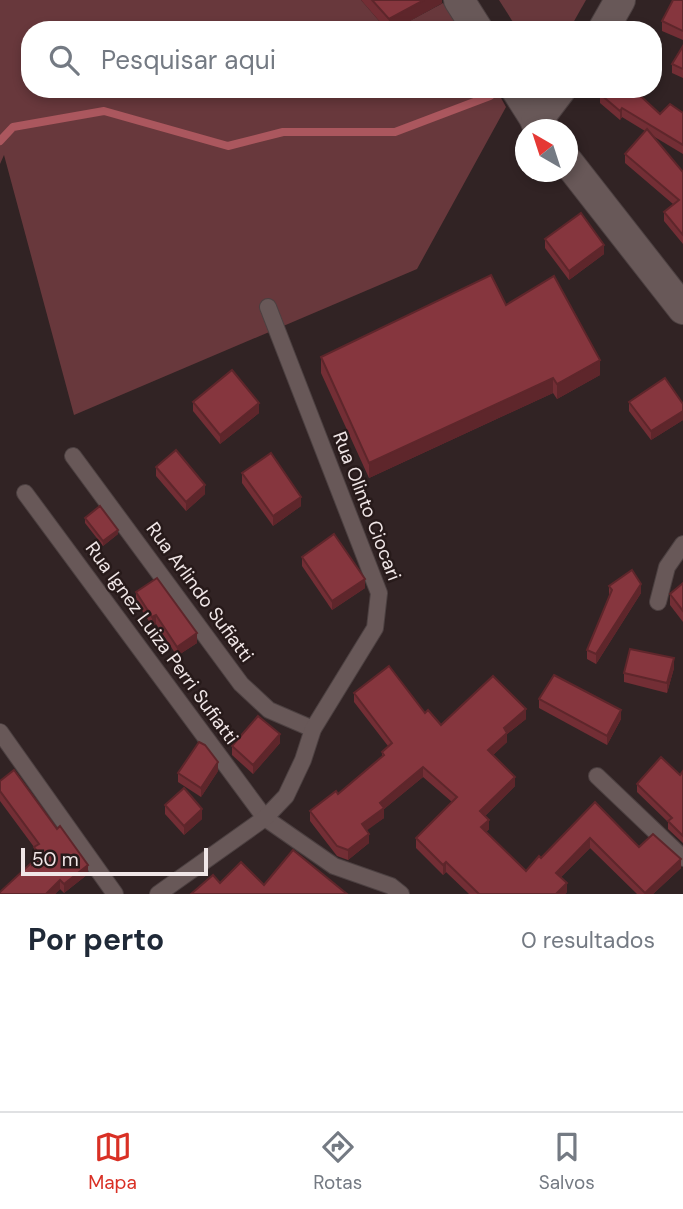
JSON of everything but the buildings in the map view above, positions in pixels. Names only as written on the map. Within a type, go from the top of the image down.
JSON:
[{"type":"street","points":[[459,0],[472,21]]},
{"type":"street","points":[[608,21],[620,0]]},
{"type":"street","points":[[522,98],[535,119]]},
{"type":"street","points":[[543,119],[556,98]]},
{"type":"street","points":[[578,175],[683,309]]},
{"type":"lane","name":"Rua Olinto Ciocari","points":[[158,894],[265,818],[285,796],[303,760],[313,729],[375,628],[379,593],[268,307]]},
{"type":"lane","name":"Rua Arlindo Sufiatti","points":[[74,456],[242,684],[269,710],[313,729]]},
{"type":"lane","name":"Rua Ignez Luiza Perri Sufiatti","points":[[25,493],[265,818],[334,866],[391,886],[401,894]]},
{"type":"lane","points":[[658,602],[667,567],[683,544]]},
{"type":"lane","points":[[0,732],[115,894]]},
{"type":"lane","points":[[597,776],[683,858]]},
{"type":"shaded area","points":[[0,0],[361,0],[379,21],[21,21],[21,98],[501,98],[506,107],[417,269],[74,415],[4,155],[0,164]]},
{"type":"shaded area","points":[[499,0],[586,0],[574,21],[512,21]]},
{"type":"shaded area","points":[[443,3],[454,21],[410,21]]},
{"type":"waterway","points":[[0,141],[13,127],[104,111],[228,146],[283,132],[395,132],[485,98]]}]
